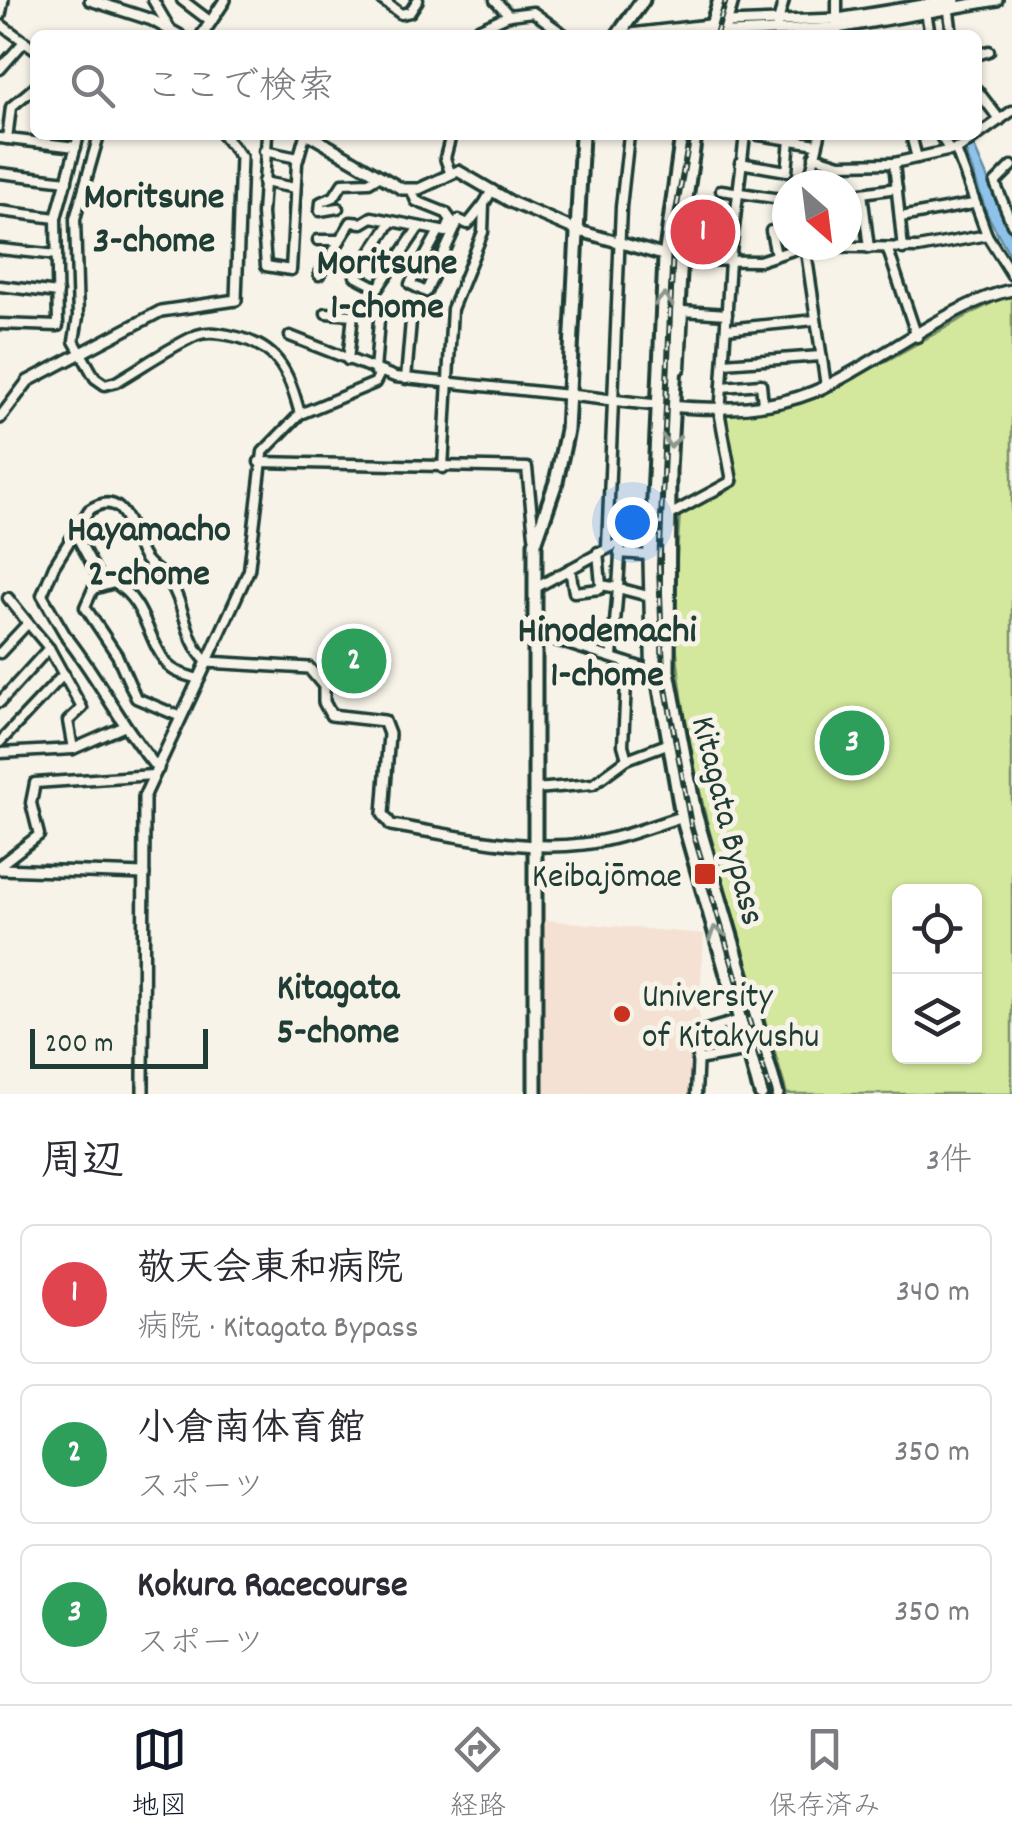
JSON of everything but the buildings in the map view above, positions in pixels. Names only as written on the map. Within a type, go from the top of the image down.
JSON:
[{"type":"highway","points":[[623,30],[644,0]]},
{"type":"highway","points":[[717,30],[720,0]]},
{"type":"highway","points":[[717,30],[732,0]]},
{"type":"highway","points":[[535,1094],[535,544],[562,461],[569,396],[582,140]]},
{"type":"highway","name":"Kitagata Bypass","points":[[681,140],[665,258],[651,521],[659,671],[667,744],[776,1094]]},
{"type":"highway","name":"Kitagata Bypass","points":[[694,140],[680,260],[659,671],[688,814],[762,1094]]},
{"type":"street","points":[[0,15],[4,0]]},
{"type":"street","points":[[90,0],[169,30]]},
{"type":"street","points":[[153,0],[173,30]]},
{"type":"street","points":[[182,0],[211,22]]},
{"type":"street","points":[[205,30],[225,0]]},
{"type":"street","points":[[382,0],[400,14],[410,12],[418,0]]},
{"type":"street","points":[[495,0],[510,15]]},
{"type":"street","points":[[776,28],[784,0]]},
{"type":"street","points":[[837,0],[838,27]]},
{"type":"street","points":[[880,0],[882,12]]},
{"type":"street","points":[[838,27],[882,12],[998,0]]},
{"type":"street","points":[[947,4],[951,30]]},
{"type":"street","points":[[737,30],[838,27],[921,8]]},
{"type":"street","points":[[476,30],[510,15],[539,14],[558,30]]},
{"type":"street","points":[[0,24],[30,48]]},
{"type":"street","points":[[0,69],[22,44]]},
{"type":"street","points":[[982,53],[989,51]]},
{"type":"street","points":[[30,91],[11,108],[4,139],[30,139]]},
{"type":"street","points":[[982,97],[1000,120]]},
{"type":"street","points":[[982,134],[1012,111]]},
{"type":"street","points":[[46,140],[76,147]]},
{"type":"street","points":[[0,324],[58,326],[56,218],[78,140]]},
{"type":"street","points":[[99,140],[74,234],[78,317],[74,340],[95,378],[109,385],[202,333],[256,341],[285,366],[300,414]]},
{"type":"street","points":[[0,418],[28,381],[161,311],[236,300],[241,156],[227,140]]},
{"type":"street","points":[[266,140],[262,182],[270,268],[293,270],[295,188],[298,158],[306,140]]},
{"type":"street","points":[[317,140],[412,191],[416,201],[446,213],[451,220],[446,232],[372,217],[362,223],[350,222],[319,275]]},
{"type":"street","points":[[450,140],[445,158],[450,172]]},
{"type":"street","points":[[570,569],[574,592],[600,589],[629,140]]},
{"type":"street","points":[[537,586],[732,480],[721,407],[730,261],[744,140]]},
{"type":"street","points":[[740,163],[787,171],[790,140],[818,140],[811,170]]},
{"type":"street","points":[[913,140],[918,158]]},
{"type":"street","points":[[945,140],[955,149]]},
{"type":"street","points":[[956,140],[973,204],[987,236],[1012,274]]},
{"type":"street","points":[[814,156],[840,164],[894,163],[955,149],[974,140]]},
{"type":"street","points":[[264,151],[298,158]]},
{"type":"street","points":[[894,163],[903,249]]},
{"type":"street","points":[[1011,220],[994,183],[1012,166]]},
{"type":"street","points":[[412,191],[450,172],[464,173],[576,230],[665,258],[758,261],[772,256]]},
{"type":"street","points":[[0,173],[67,181]]},
{"type":"street","points":[[338,208],[320,211],[321,202],[334,197],[344,184],[370,182],[379,176]]},
{"type":"street","points":[[262,182],[295,188]]},
{"type":"street","points":[[868,248],[862,192],[898,188]]},
{"type":"street","points":[[439,231],[410,284],[426,292],[459,220],[468,224],[492,190]]},
{"type":"street","points":[[721,190],[772,198]]},
{"type":"street","points":[[444,468],[445,383],[452,309],[484,232],[484,204]]},
{"type":"street","points":[[901,217],[973,204]]},
{"type":"street","points":[[0,211],[56,218]]},
{"type":"street","points":[[391,222],[355,276],[378,288],[418,227]]},
{"type":"street","points":[[771,231],[772,236]]},
{"type":"street","points":[[862,248],[903,249],[987,236]]},
{"type":"street","points":[[318,240],[340,240]]},
{"type":"street","points":[[0,249],[56,254]]},
{"type":"street","points":[[888,250],[917,336]]},
{"type":"street","points":[[807,260],[826,386]]},
{"type":"street","points":[[0,286],[58,293]]},
{"type":"street","points":[[290,336],[377,372],[406,379],[721,407],[763,404],[826,386],[1012,290]]},
{"type":"street","points":[[406,379],[412,308]]},
{"type":"street","points":[[676,370],[680,368],[684,312],[726,314]]},
{"type":"street","points":[[326,313],[353,315],[348,360]]},
{"type":"street","points":[[144,1094],[144,797],[249,570],[262,452],[300,414],[375,383],[379,320]]},
{"type":"street","points":[[726,329],[816,320]]},
{"type":"street","points":[[724,363],[821,356]]},
{"type":"street","points":[[722,387],[761,384],[763,404]]},
{"type":"street","points":[[259,462],[527,468],[535,544]]},
{"type":"street","points":[[155,772],[42,595],[75,533],[99,504],[116,505],[125,512],[146,563],[170,583],[187,636],[207,662],[308,668],[320,678],[331,715],[384,721],[389,734],[383,814],[391,826],[537,845],[588,844],[688,814]]},
{"type":"street","points":[[536,634],[659,671],[648,596],[651,521]]},
{"type":"street","points":[[75,533],[103,585]]},
{"type":"street","points":[[612,657],[621,539]]},
{"type":"street","points":[[619,553],[648,555]]},
{"type":"street","points":[[181,717],[136,698],[117,655],[86,607],[93,589],[103,585],[124,588],[137,604],[168,665],[198,679]]},
{"type":"street","points":[[601,585],[648,596]]},
{"type":"street","points":[[8,598],[50,648],[82,708],[68,720],[72,749]]},
{"type":"street","points":[[0,654],[28,623]]},
{"type":"street","points":[[0,702],[50,648]]},
{"type":"street","points":[[627,759],[623,745],[628,663]]},
{"type":"street","points":[[0,742],[64,674]]},
{"type":"street","points":[[0,752],[72,749],[123,727]]},
{"type":"street","points":[[536,789],[593,784],[627,759],[667,744]]},
{"type":"street","points":[[0,867],[39,835],[32,803],[36,784],[155,772]]},
{"type":"street","points":[[0,867],[144,874]]},
{"type":"street","points":[[696,1094],[699,1032],[740,1020]]},
{"type":"street","points":[[698,1060],[749,1050]]},
{"type":"shaded area","name":"University of Kitakyushu","points":[[544,920],[704,934],[694,1094],[545,1094]]},
{"type":"green space","points":[[1004,297],[1012,297],[1012,1094],[787,1094],[718,863],[690,745],[675,626],[680,511],[739,481],[729,462],[726,414],[801,399],[869,370],[970,314]]},
{"type":"water","points":[[962,140],[971,140],[1012,235],[1012,259],[987,214]]},
{"type":"railway","points":[[717,30],[726,0]]},
{"type":"railway","points":[[689,140],[674,222],[659,567],[663,672],[691,825],[771,1094]]},
{"type":"place","name":"敬天会東和病院","points":[[703,232]]},
{"type":"place","name":"小倉南体育館","points":[[354,661]]},
{"type":"place","name":"Kokura Racecourse","points":[[852,743]]},
{"type":"place","name":"Keibajōmae","points":[[705,874]]},
{"type":"place","name":"University of Kitakyushu","points":[[622,1014]]},
{"type":"district","name":"Moritsune 3-chome","points":[[154,216]]},
{"type":"district","name":"Moritsune 1-chome","points":[[387,282]]},
{"type":"district","name":"Hayamacho 2-chome","points":[[149,549]]},
{"type":"district","name":"Hinodemachi 1-chome","points":[[607,650]]},
{"type":"district","name":"Kitagata 5-chome","points":[[338,1007]]}]
